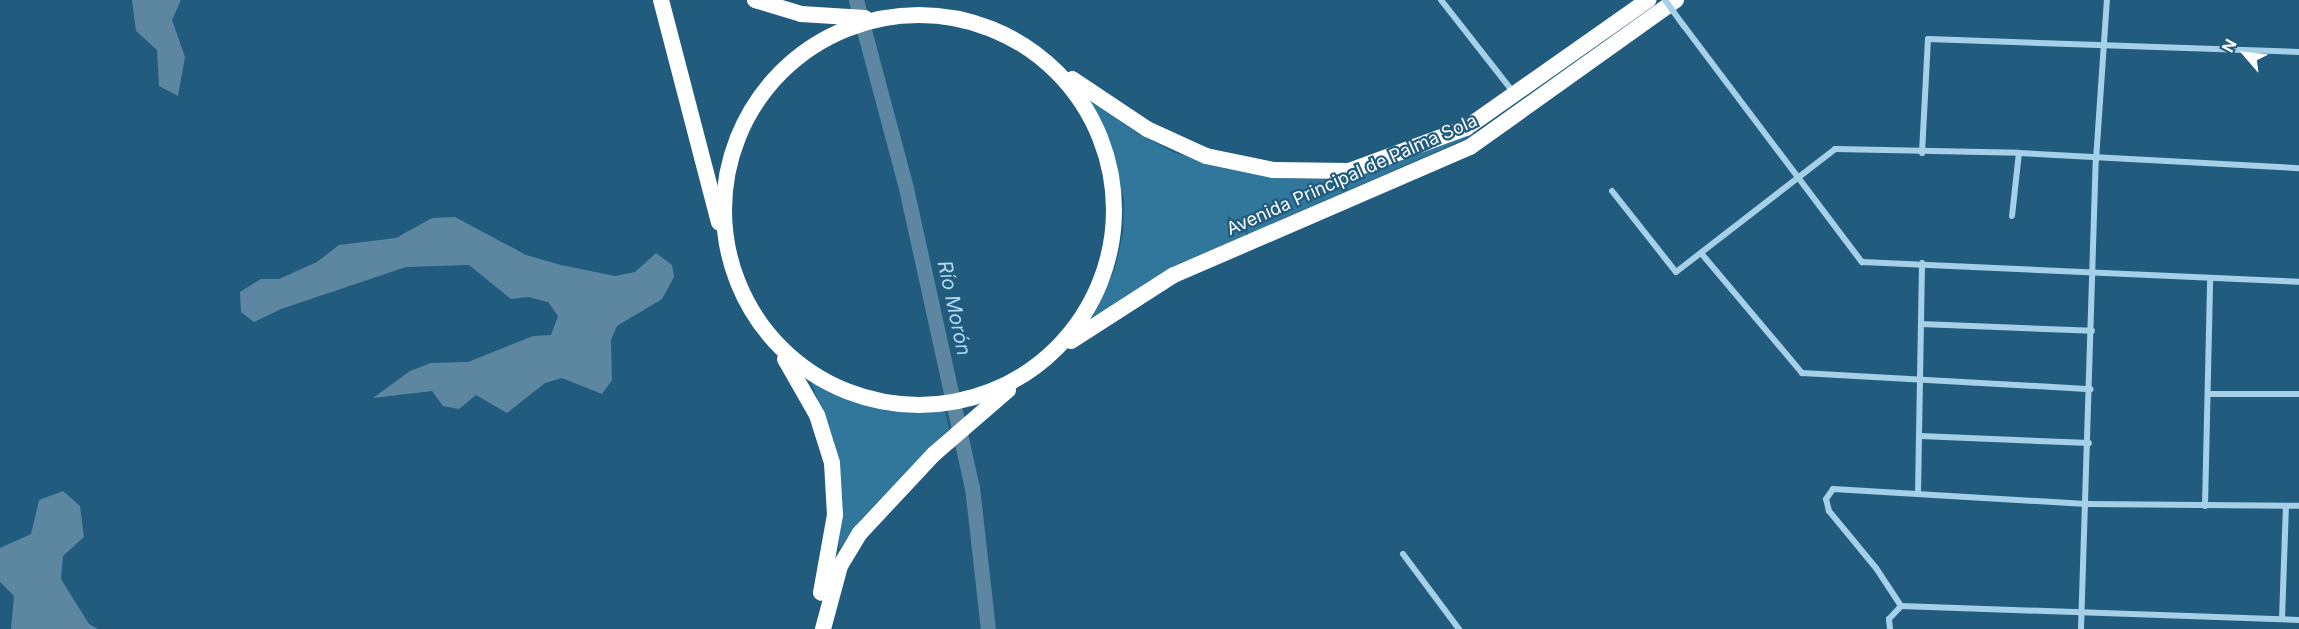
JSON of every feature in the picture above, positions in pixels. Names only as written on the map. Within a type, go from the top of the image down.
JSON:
[{"type":"highway","points":[[661,0],[732,263],[746,300],[808,396],[832,463],[836,515],[812,629]]},
{"type":"highway","points":[[754,0],[801,14],[852,23],[922,15],[969,21],[998,31],[1039,55],[1067,82],[1089,114],[1107,158],[1114,204],[1110,251],[1094,296],[1068,335],[927,462],[848,550],[823,629]]},
{"type":"highway","name":"Avenida Principal de Palma Sola","points":[[1039,55],[1130,119],[1173,143],[1226,162],[1290,172],[1350,171],[1391,158],[1466,128],[1517,96],[1648,0]]},
{"type":"highway","name":"Avenida Principal de Palma Sola","points":[[1034,368],[1124,303],[1174,275],[1470,147],[1676,0]]},
{"type":"highway","points":[[732,263],[725,217],[727,185],[745,125],[766,92],[792,63],[852,23]]},
{"type":"highway","points":[[767,333],[800,366],[841,390],[886,403],[946,404],[973,398],[1034,368]]},
{"type":"street","points":[[1441,0],[1517,96]]},
{"type":"street","points":[[1665,0],[1862,262],[1922,263],[2095,275],[2299,282]]},
{"type":"street","points":[[2081,629],[2095,275],[2096,160],[2107,0]]},
{"type":"street","points":[[1922,153],[1928,39],[2299,52]]},
{"type":"street","points":[[1612,191],[1676,272],[1797,176],[1835,149],[1922,153],[2019,153],[2096,160],[2299,168]]},
{"type":"street","points":[[2012,216],[2019,153]]},
{"type":"street","points":[[1701,253],[1802,373],[2091,389]]},
{"type":"street","points":[[1918,493],[1922,263]]},
{"type":"street","points":[[2205,506],[2210,394],[2210,278]]},
{"type":"street","points":[[1921,324],[2092,331]]},
{"type":"street","points":[[2210,394],[2299,394]]},
{"type":"street","points":[[1920,436],[2089,443]]},
{"type":"street","points":[[1900,606],[1876,567],[1829,511],[1826,499],[1839,488],[2087,504],[2299,506]]},
{"type":"street","points":[[2282,619],[2286,506]]},
{"type":"street","points":[[1403,554],[1459,629]]},
{"type":"street","points":[[1900,606],[2082,615],[2299,620]]},
{"type":"street","points":[[1890,629],[1889,619],[1900,606]]},
{"type":"shaded area","points":[[132,0],[181,0],[172,20],[185,57],[178,96],[159,86],[157,50],[136,31]]},
{"type":"shaded area","points":[[1088,98],[1137,133],[1175,153],[1287,179],[1332,179],[1392,164],[1472,132],[1474,135],[1181,264],[1093,317],[1115,268],[1123,234],[1124,199],[1105,129]]},
{"type":"shaded area","points":[[455,217],[526,255],[561,265],[615,276],[635,272],[656,253],[672,265],[674,277],[662,299],[617,326],[611,340],[612,380],[602,394],[562,378],[545,383],[507,413],[476,395],[459,409],[443,406],[432,391],[373,398],[410,371],[431,363],[468,362],[533,336],[551,335],[558,316],[548,302],[528,297],[511,299],[469,265],[406,267],[281,309],[254,322],[241,312],[240,292],[261,279],[279,279],[317,262],[339,245],[396,238],[432,218]]},
{"type":"shaded area","points":[[810,380],[876,409],[945,411],[949,429],[862,518],[839,549],[841,477],[833,438]]},
{"type":"shaded area","points":[[63,491],[80,506],[84,537],[63,556],[61,579],[89,624],[98,629],[11,629],[14,596],[0,582],[0,548],[31,534],[39,500]]},
{"type":"waterway","name":"Río Morón","points":[[856,0],[906,188],[972,487],[988,629]]}]
